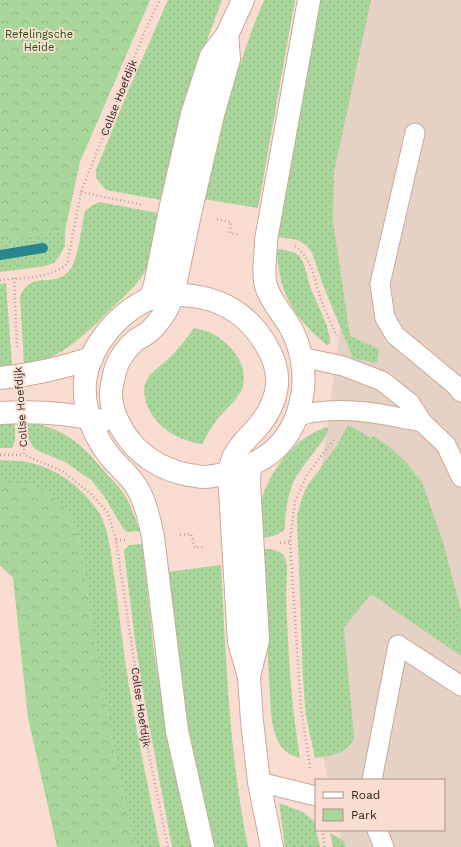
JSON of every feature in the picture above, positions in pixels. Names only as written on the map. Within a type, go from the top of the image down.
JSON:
[{"type":"main road","points":[[150,299],[155,285],[170,210],[192,114],[211,56],[228,35],[243,0]]},
{"type":"main road","points":[[228,35],[229,59],[213,116],[169,307],[150,331],[135,341],[121,357],[114,374],[111,392],[113,408],[119,425],[136,448],[153,462],[169,470],[203,477],[229,473],[250,465],[273,452],[291,428],[301,400],[303,380],[296,341],[290,326],[270,295],[266,286],[265,277],[266,240],[309,0]]},
{"type":"main road","points":[[203,847],[178,731],[153,537],[146,506],[135,485],[103,448],[95,435],[87,410],[85,381],[92,358],[102,339],[127,311],[150,299],[173,294],[210,299],[236,311],[250,322],[261,335],[277,370],[277,385],[273,400],[266,416],[240,445],[233,457],[229,473],[239,642],[249,677],[259,782],[272,847]]},
{"type":"main road","points":[[270,352],[300,357]]},
{"type":"main road","points":[[9,377],[65,367],[92,358]]},
{"type":"main road","points":[[0,413],[22,412],[75,416],[119,425]]},
{"type":"main road","points":[[249,677],[258,640],[249,490],[250,465]]},
{"type":"lane","points":[[415,133],[380,284],[385,318],[395,335],[453,383],[461,392]]},
{"type":"lane","points":[[300,357],[343,366],[382,380],[410,404],[422,422],[446,445],[461,477]]},
{"type":"lane","points":[[296,417],[316,412],[342,410],[372,412],[422,422]]},
{"type":"lane","points":[[372,779],[398,645],[461,686]]},
{"type":"lane","points":[[259,782],[315,796]]},
{"type":"lane","points":[[378,831],[384,847]]},
{"type":"path","name":"Collse Hoefdijk","points":[[9,377],[14,278],[51,273],[61,269],[67,264],[81,192],[146,28],[160,0]]},
{"type":"path","points":[[0,280],[14,278]]},
{"type":"path","name":"Collse Hoefdijk","points":[[22,412],[24,455],[62,471],[90,494],[108,513],[116,540],[146,740],[168,847]]},
{"type":"path","points":[[0,455],[24,455]]},
{"type":"path","points":[[322,831],[326,847]]},
{"type":"shaded area","points":[[352,0],[461,0],[461,847],[343,847],[339,831],[445,831],[445,779],[328,779],[317,729],[312,540],[341,323],[328,166]]},
{"type":"green space","name":"Refelingsche Heide","points":[[0,0],[150,0],[80,162],[65,231],[51,232],[0,242]]},
{"type":"green space","points":[[168,0],[222,0],[194,75],[161,200],[106,190],[96,178],[96,170],[129,89]]},
{"type":"green space","points":[[264,0],[295,0],[258,208],[204,199],[224,111]]},
{"type":"green space","points":[[320,0],[371,0],[334,172],[333,221],[350,336],[379,349],[377,363],[353,358],[323,285],[312,253],[307,246],[298,240],[277,237]]},
{"type":"green space","points":[[100,202],[158,213],[153,247],[147,267],[141,278],[132,288],[74,343],[50,357],[38,362],[24,364],[20,296],[25,288],[31,283],[56,279],[69,271],[75,259],[85,211]]},
{"type":"green space","points":[[65,231],[65,246],[54,263],[45,266],[0,272],[0,242],[51,232]]},
{"type":"green space","points":[[277,249],[295,253],[302,260],[310,286],[326,324],[330,344],[327,345],[305,325],[290,303],[281,278]]},
{"type":"green space","points":[[6,283],[12,366],[0,366],[0,284]]},
{"type":"green space","points":[[194,328],[209,332],[224,342],[237,356],[244,373],[244,382],[239,395],[218,418],[202,444],[185,440],[162,427],[151,413],[147,405],[144,392],[144,387],[149,376],[175,352]]},
{"type":"green space","points":[[14,421],[14,445],[12,448],[0,448],[0,422]]},
{"type":"green space","points":[[27,422],[51,428],[62,433],[71,438],[87,452],[124,494],[140,531],[127,532],[123,528],[104,496],[91,480],[65,462],[36,450],[30,441]]},
{"type":"green space","points":[[348,425],[371,438],[373,436],[387,445],[405,461],[422,482],[443,542],[461,611],[461,656],[371,594],[344,628],[354,737],[352,743],[343,751],[333,755],[315,758],[306,716],[303,680],[297,516],[307,486],[336,447]]},
{"type":"green space","points":[[325,427],[329,429],[325,437],[293,483],[289,494],[285,517],[285,529],[274,536],[262,538],[260,516],[261,503],[266,487],[274,472],[284,457],[299,442]]},
{"type":"green space","points":[[0,460],[21,461],[38,465],[67,479],[91,502],[102,519],[110,544],[128,680],[160,847],[135,847],[118,772],[96,650],[80,544],[71,515],[54,496],[29,485],[0,482]]},
{"type":"green space","points":[[0,482],[29,485],[54,496],[71,515],[80,544],[96,650],[118,772],[135,847],[57,847],[28,718],[13,578],[0,565]]},
{"type":"green space","points":[[142,544],[155,659],[165,715],[193,847],[172,847],[145,703],[135,640],[124,551],[129,545]]},
{"type":"green space","points":[[262,549],[271,549],[280,552],[286,560],[289,657],[294,718],[300,758],[292,755],[282,747],[275,735],[272,721]]},
{"type":"green space","points":[[221,565],[232,742],[236,777],[248,847],[211,847],[179,675],[167,572]]},
{"type":"green space","points":[[279,803],[303,812],[314,821],[315,831],[316,831],[320,847],[285,847]]},
{"type":"green space","points":[[330,833],[343,840],[346,847],[333,847]]},
{"type":"waterway","points":[[0,255],[43,248]]}]
